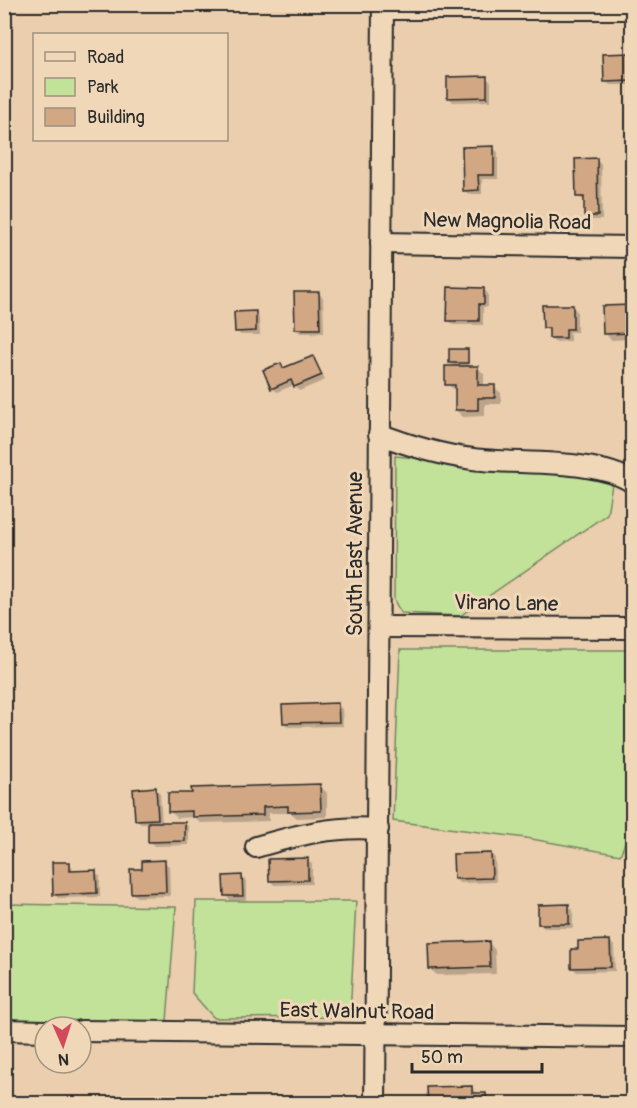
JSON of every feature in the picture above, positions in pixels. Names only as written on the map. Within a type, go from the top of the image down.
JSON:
[{"type":"street","points":[[383,7],[633,9]]},
{"type":"street","name":"South East Avenue","points":[[375,1104],[383,7]]},
{"type":"street","name":"New Magnolia Road","points":[[381,243],[633,247]]},
{"type":"street","points":[[379,434],[432,453],[475,460],[612,471],[633,482]]},
{"type":"street","name":"Virano Lane","points":[[379,627],[633,628]]},
{"type":"street","points":[[256,847],[306,832],[358,828],[378,829]]},
{"type":"street","points":[[4,1030],[33,1030]]},
{"type":"street","name":"East Walnut Road","points":[[93,1031],[633,1037]]},
{"type":"green space","points":[[395,456],[613,478],[607,514],[460,616],[401,613],[394,600]]},
{"type":"green space","points":[[400,650],[632,650],[632,826],[620,855],[526,838],[393,821]]},
{"type":"green space","points":[[196,901],[356,901],[350,1017],[214,1018],[192,993]]},
{"type":"green space","points":[[5,904],[176,907],[167,1021],[93,1021],[93,1015],[33,1015],[33,1020],[5,1020]]},
{"type":"building","points":[[632,53],[632,81],[604,82],[603,54]]},
{"type":"building","points":[[487,76],[487,97],[447,98],[447,77]]},
{"type":"building","points":[[494,146],[494,175],[478,175],[479,190],[463,191],[462,147]]},
{"type":"building","points":[[597,158],[598,216],[584,216],[584,197],[576,197],[575,159]]},
{"type":"building","points":[[448,287],[484,288],[484,304],[479,304],[479,321],[447,321]]},
{"type":"building","points":[[294,292],[319,292],[320,329],[295,329]]},
{"type":"building","points":[[542,305],[573,305],[573,329],[566,329],[566,338],[549,338],[549,328],[543,328]]},
{"type":"building","points":[[632,305],[632,333],[603,334],[602,306]]},
{"type":"building","points":[[256,311],[256,331],[235,332],[234,312]]},
{"type":"building","points":[[449,349],[468,349],[468,363],[449,363]]},
{"type":"building","points":[[313,356],[322,375],[294,387],[291,380],[271,389],[263,370],[281,363],[283,368]]},
{"type":"building","points":[[445,366],[478,366],[478,385],[495,385],[495,398],[478,398],[478,410],[455,410],[455,385],[445,385]]},
{"type":"building","points":[[338,703],[339,722],[283,723],[282,705]]},
{"type":"building","points":[[320,784],[321,811],[288,812],[288,806],[263,807],[263,815],[192,817],[192,811],[168,812],[168,793],[192,793],[191,788]]},
{"type":"building","points":[[156,787],[158,819],[135,820],[133,789]]},
{"type":"building","points":[[148,822],[185,822],[185,841],[148,842]]},
{"type":"building","points":[[491,853],[492,878],[454,879],[453,854]]},
{"type":"building","points":[[308,858],[308,880],[269,881],[268,859]]},
{"type":"building","points":[[165,860],[166,892],[131,893],[130,869],[142,869],[142,861]]},
{"type":"building","points":[[52,862],[70,862],[70,871],[96,870],[97,893],[53,895]]},
{"type":"building","points":[[242,875],[243,896],[224,896],[223,876]]},
{"type":"building","points":[[569,904],[569,924],[538,924],[538,905]]},
{"type":"building","points":[[610,940],[611,967],[571,968],[571,949],[578,949],[578,941]]},
{"type":"building","points":[[489,941],[490,967],[429,969],[428,943]]},
{"type":"building","points":[[472,1086],[472,1093],[486,1093],[487,1104],[428,1104],[427,1087]]},
{"type":"building","points":[[528,1101],[576,1102],[576,1104],[528,1104]]}]
